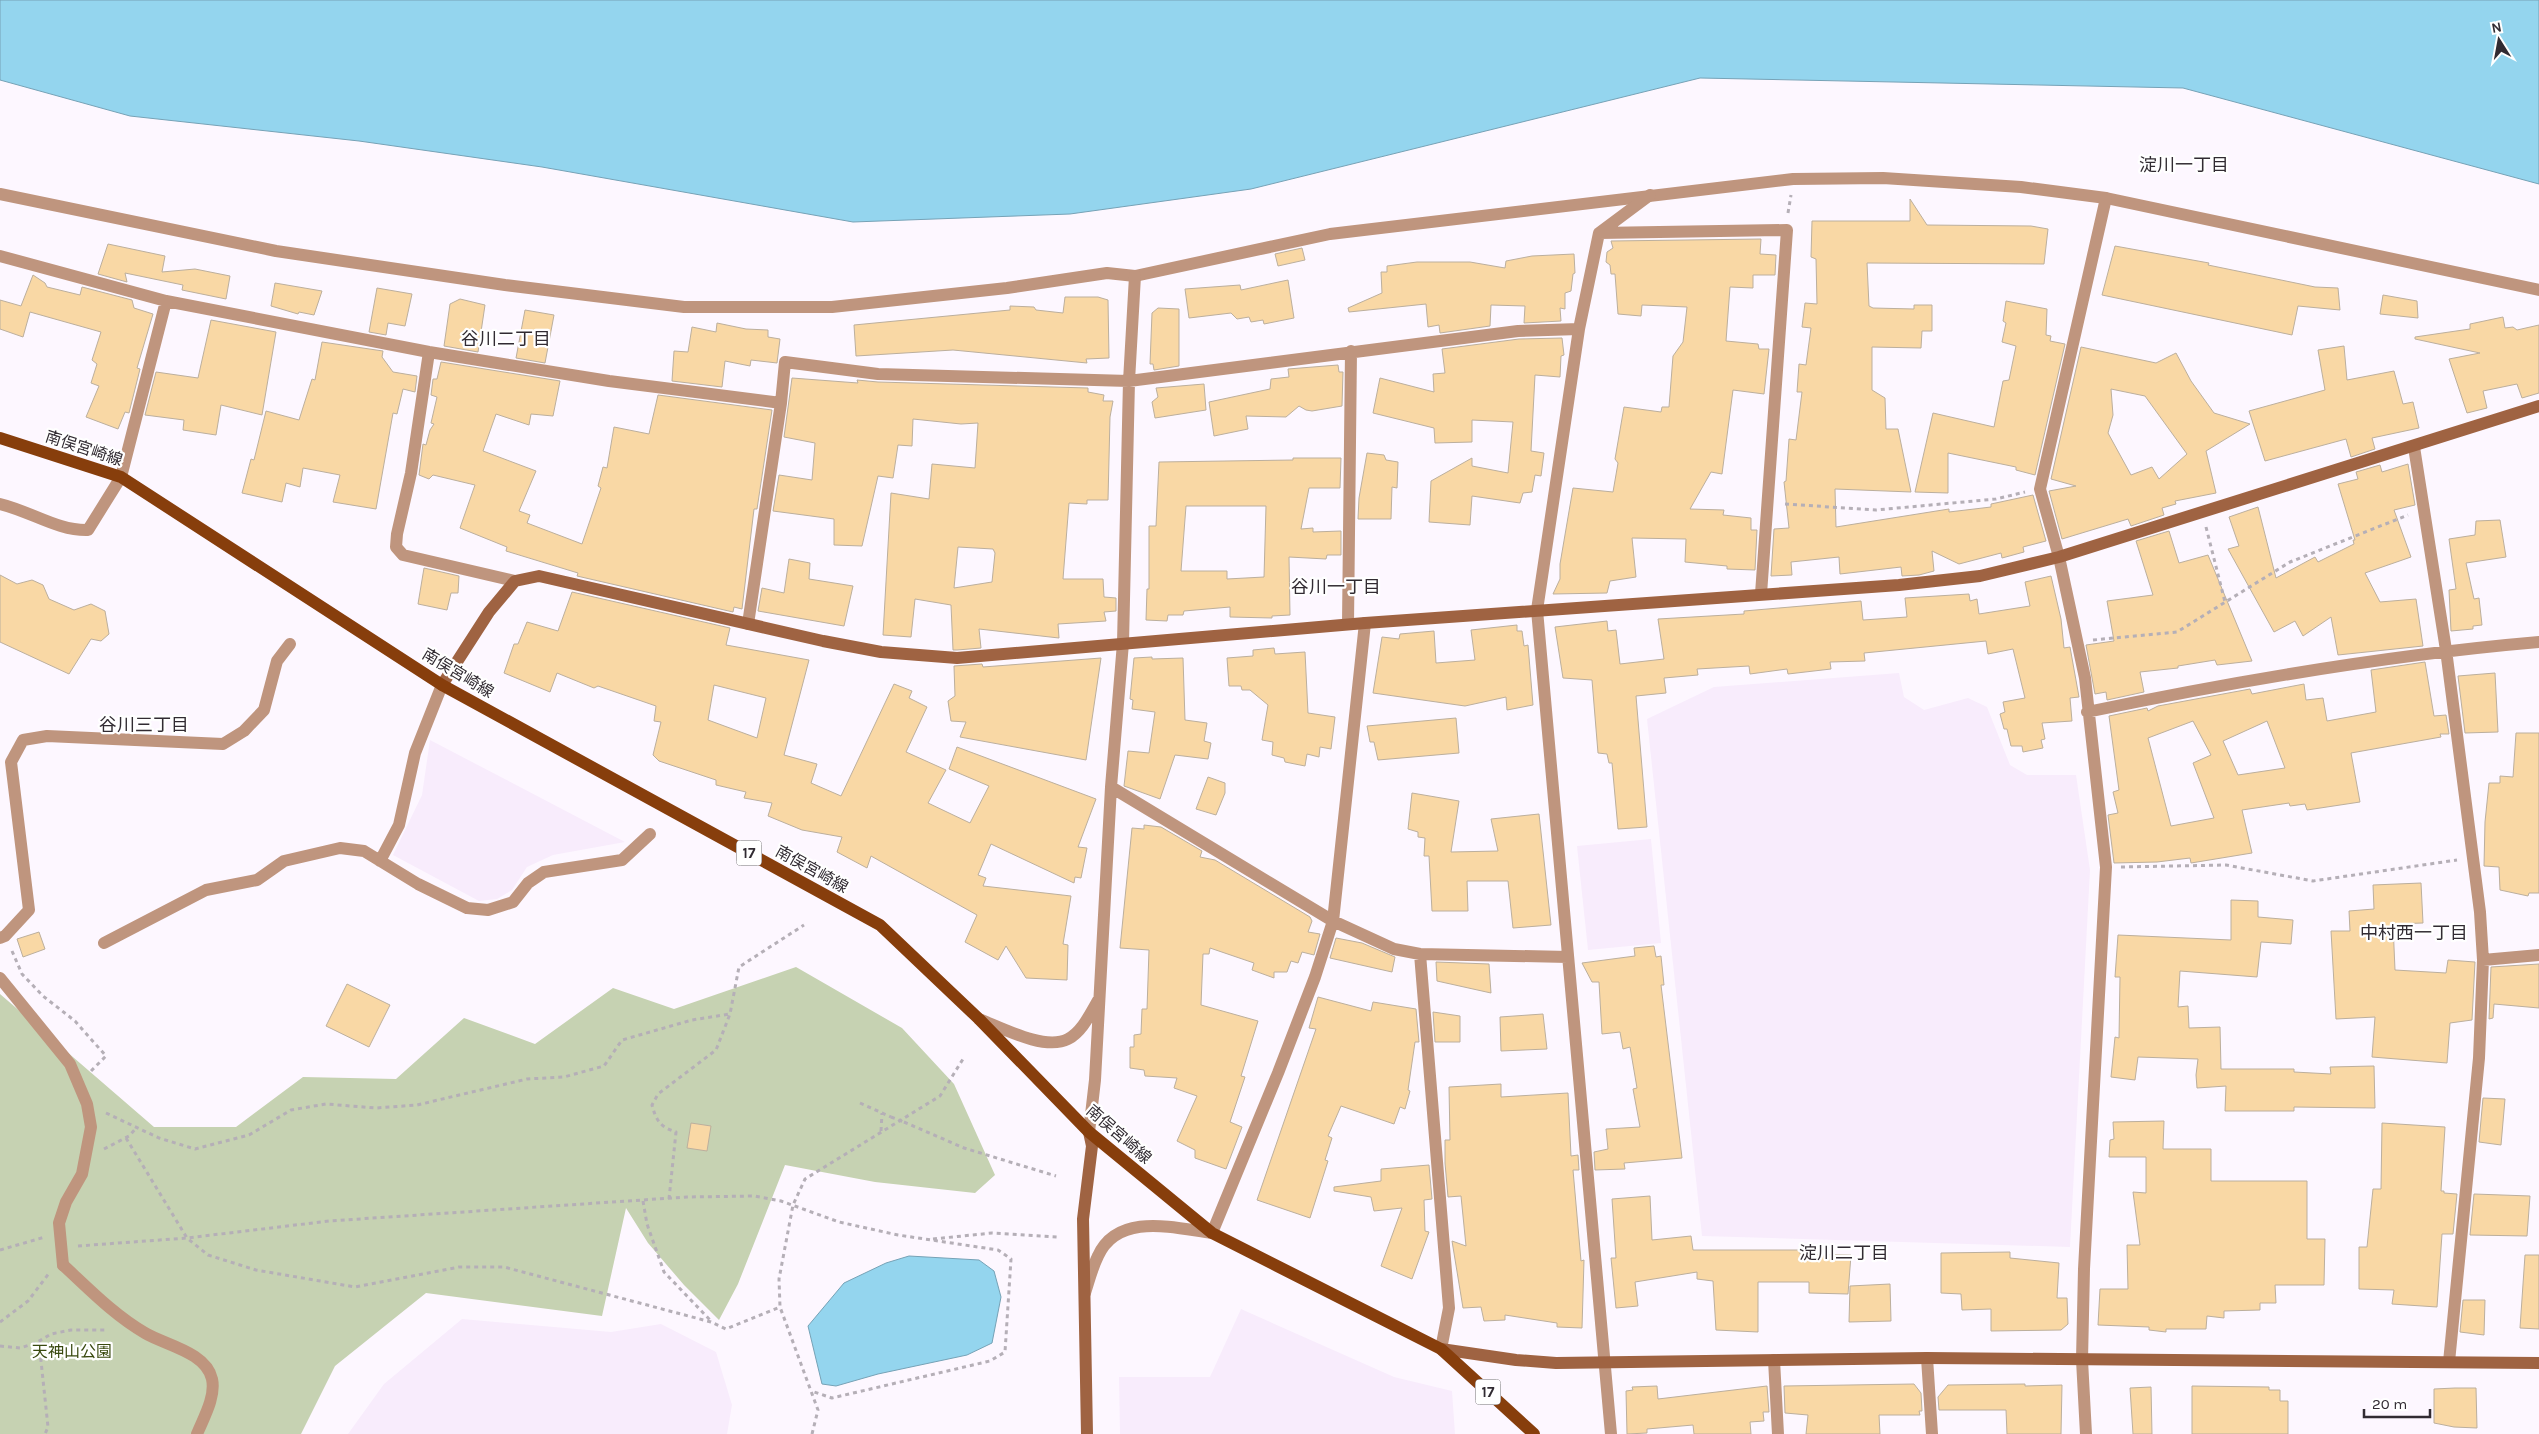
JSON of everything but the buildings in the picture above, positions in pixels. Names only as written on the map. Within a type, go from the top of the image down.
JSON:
[{"type":"main road","name":"南俣宮崎線","points":[[0,438],[121,476],[442,685],[880,925],[979,1019],[1089,1132],[1212,1233],[1441,1349],[1534,1434]]},
{"type":"street","points":[[0,194],[276,251],[505,284],[684,307],[832,307],[1017,287],[1107,273],[1135,276],[1330,234],[1650,194],[1793,179],[1883,178],[2021,187],[2106,198],[2539,290]]},
{"type":"street","points":[[1611,1434],[1537,610],[1579,329],[1598,233],[1650,194]]},
{"type":"street","points":[[2086,1434],[2082,1360],[2084,1269],[2106,867],[2084,678],[2059,557],[2040,489],[2106,198]]},
{"type":"street","points":[[1598,233],[1786,230],[1760,594]]},
{"type":"street","points":[[0,256],[166,300],[429,352],[609,381],[781,403]]},
{"type":"street","points":[[1087,1434],[1083,1219],[1092,1146],[1089,1132],[1100,998],[1111,786],[1122,643],[1129,381],[1135,276]]},
{"type":"street","points":[[0,504],[19,508],[72,530],[88,530],[121,476],[166,300]]},
{"type":"street","points":[[748,624],[781,403],[785,362],[878,374],[1129,381],[1518,331],[1579,329]]},
{"type":"street","points":[[1348,624],[1351,351]]},
{"type":"street","points":[[429,352],[411,473],[396,534],[396,547],[403,555],[515,581],[539,576],[748,624],[881,652],[957,658],[1348,624],[1899,585],[1980,576],[2059,557],[2414,447],[2539,406]]},
{"type":"street","points":[[2414,447],[2446,650],[2473,858],[2483,960],[2479,1058],[2449,1362]]},
{"type":"street","points":[[380,861],[399,825],[415,753],[442,685],[488,612],[515,581]]},
{"type":"street","points":[[1084,1296],[1098,1255],[1111,1238],[1128,1228],[1152,1226],[1212,1233],[1285,1055],[1333,921],[1366,623]]},
{"type":"street","points":[[2087,712],[2194,690],[2446,650],[2539,642]]},
{"type":"street","points":[[3,937],[29,910],[11,762],[23,740],[47,736],[224,744],[244,732],[264,710],[277,661],[290,644]]},
{"type":"street","points":[[1111,786],[1333,921],[1394,949],[1420,954],[1568,958]]},
{"type":"street","points":[[104,943],[206,890],[257,880],[284,861],[340,848],[364,851],[418,884],[467,908],[488,910],[513,902],[528,883],[544,872],[622,860],[650,834]]},
{"type":"street","points":[[1420,954],[1449,1308],[1441,1349],[1516,1360],[1605,1363],[1927,1358],[2539,1363]]},
{"type":"street","points":[[2483,960],[2539,955]]},
{"type":"street","points":[[0,978],[70,1064],[87,1104],[91,1127],[82,1174],[66,1202],[59,1223],[63,1265],[112,1312],[140,1330],[190,1355],[205,1365],[212,1380],[210,1402],[197,1434]]},
{"type":"street","points":[[979,1019],[1045,1044],[1068,1039],[1082,1026],[1100,998]]},
{"type":"street","points":[[1927,1358],[1932,1434]]},
{"type":"street","points":[[1774,1360],[1778,1434]]},
{"type":"path","points":[[1786,230],[1793,179]]},
{"type":"path","points":[[1767,503],[1876,510],[1996,499],[2040,489]]},
{"type":"path","points":[[2075,641],[2177,632],[2290,562],[2423,509]]},
{"type":"path","points":[[2202,512],[2225,602]]},
{"type":"path","points":[[2106,867],[2226,865],[2313,881],[2473,858]]},
{"type":"path","points":[[669,1199],[676,1132],[665,1129],[656,1121],[652,1105],[658,1094],[716,1050],[730,1014],[739,967],[804,925]]},
{"type":"path","points":[[3,937],[22,974],[43,996],[75,1021],[106,1056]]},
{"type":"path","points":[[87,1104],[159,1138],[195,1149],[249,1135],[291,1110],[326,1104],[376,1108],[417,1105],[527,1079],[564,1077],[604,1066],[622,1040],[692,1020],[730,1014]]},
{"type":"path","points":[[812,1434],[818,1410],[780,1307],[779,1279],[793,1205],[805,1180],[940,1096],[963,1060]]},
{"type":"path","points":[[860,1103],[964,1148],[1056,1176]]},
{"type":"path","points":[[881,1132],[882,1113]]},
{"type":"path","points":[[88,1148],[105,1148],[126,1138],[137,1128]]},
{"type":"path","points":[[126,1138],[187,1238],[208,1255],[256,1270],[356,1287],[458,1267],[504,1267],[712,1322],[726,1329],[780,1307]]},
{"type":"path","points":[[60,1247],[187,1238],[329,1221],[669,1199],[754,1196],[793,1205],[839,1222],[926,1240],[998,1250],[1011,1259],[1005,1352],[990,1361],[832,1398],[811,1391]]},
{"type":"path","points":[[643,1201],[647,1224],[664,1272],[712,1322]]},
{"type":"path","points":[[0,1250],[59,1232]]},
{"type":"path","points":[[926,1240],[992,1233],[1057,1237]]},
{"type":"path","points":[[0,1322],[28,1301],[52,1270],[63,1265]]},
{"type":"path","points":[[0,1346],[20,1348],[39,1342],[52,1334],[71,1330],[98,1328],[122,1332],[140,1330]]},
{"type":"path","points":[[39,1342],[48,1427],[46,1434]]},
{"type":"shaded area","points":[[1899,673],[1904,697],[1924,710],[1968,698],[1987,707],[2010,765],[2027,775],[2076,775],[2090,870],[2070,1247],[1702,1236],[1647,719],[1714,687]]},
{"type":"shaded area","points":[[430,740],[625,842],[553,855],[527,867],[512,890],[497,899],[479,901],[393,855],[422,795]]},
{"type":"shaded area","points":[[1651,839],[1661,943],[1588,950],[1577,846]]},
{"type":"shaded area","points":[[1241,1309],[1394,1377],[1452,1391],[1455,1434],[1120,1434],[1119,1377],[1210,1377]]},
{"type":"shaded area","points":[[462,1319],[611,1332],[661,1324],[716,1352],[732,1405],[727,1434],[348,1434],[384,1384]]},
{"type":"green space","name":"天神山公園","points":[[796,967],[902,1028],[954,1084],[995,1175],[975,1193],[875,1182],[785,1165],[738,1284],[719,1320],[684,1285],[648,1243],[626,1208],[602,1316],[426,1293],[335,1366],[301,1434],[0,1434],[0,994],[154,1127],[236,1127],[303,1077],[396,1079],[464,1018],[535,1044],[613,988],[674,1009]]},
{"type":"water","points":[[0,0],[2539,0],[2539,184],[2183,88],[1700,78],[1251,189],[1070,214],[853,222],[542,167],[359,141],[130,116],[0,80]]},
{"type":"water","points":[[909,1256],[979,1260],[994,1271],[1001,1297],[992,1343],[967,1355],[878,1374],[836,1386],[822,1384],[808,1326],[844,1283],[886,1263]]},
{"type":"district","name":"淀川一丁目","points":[[2184,165]]},
{"type":"district","name":"谷川二丁目","points":[[506,339]]},
{"type":"district","name":"谷川一丁目","points":[[1336,587]]},
{"type":"district","name":"谷川三丁目","points":[[144,725]]},
{"type":"district","name":"中村西一丁目","points":[[2414,933]]},
{"type":"district","name":"淀川二丁目","points":[[1844,1253]]}]
